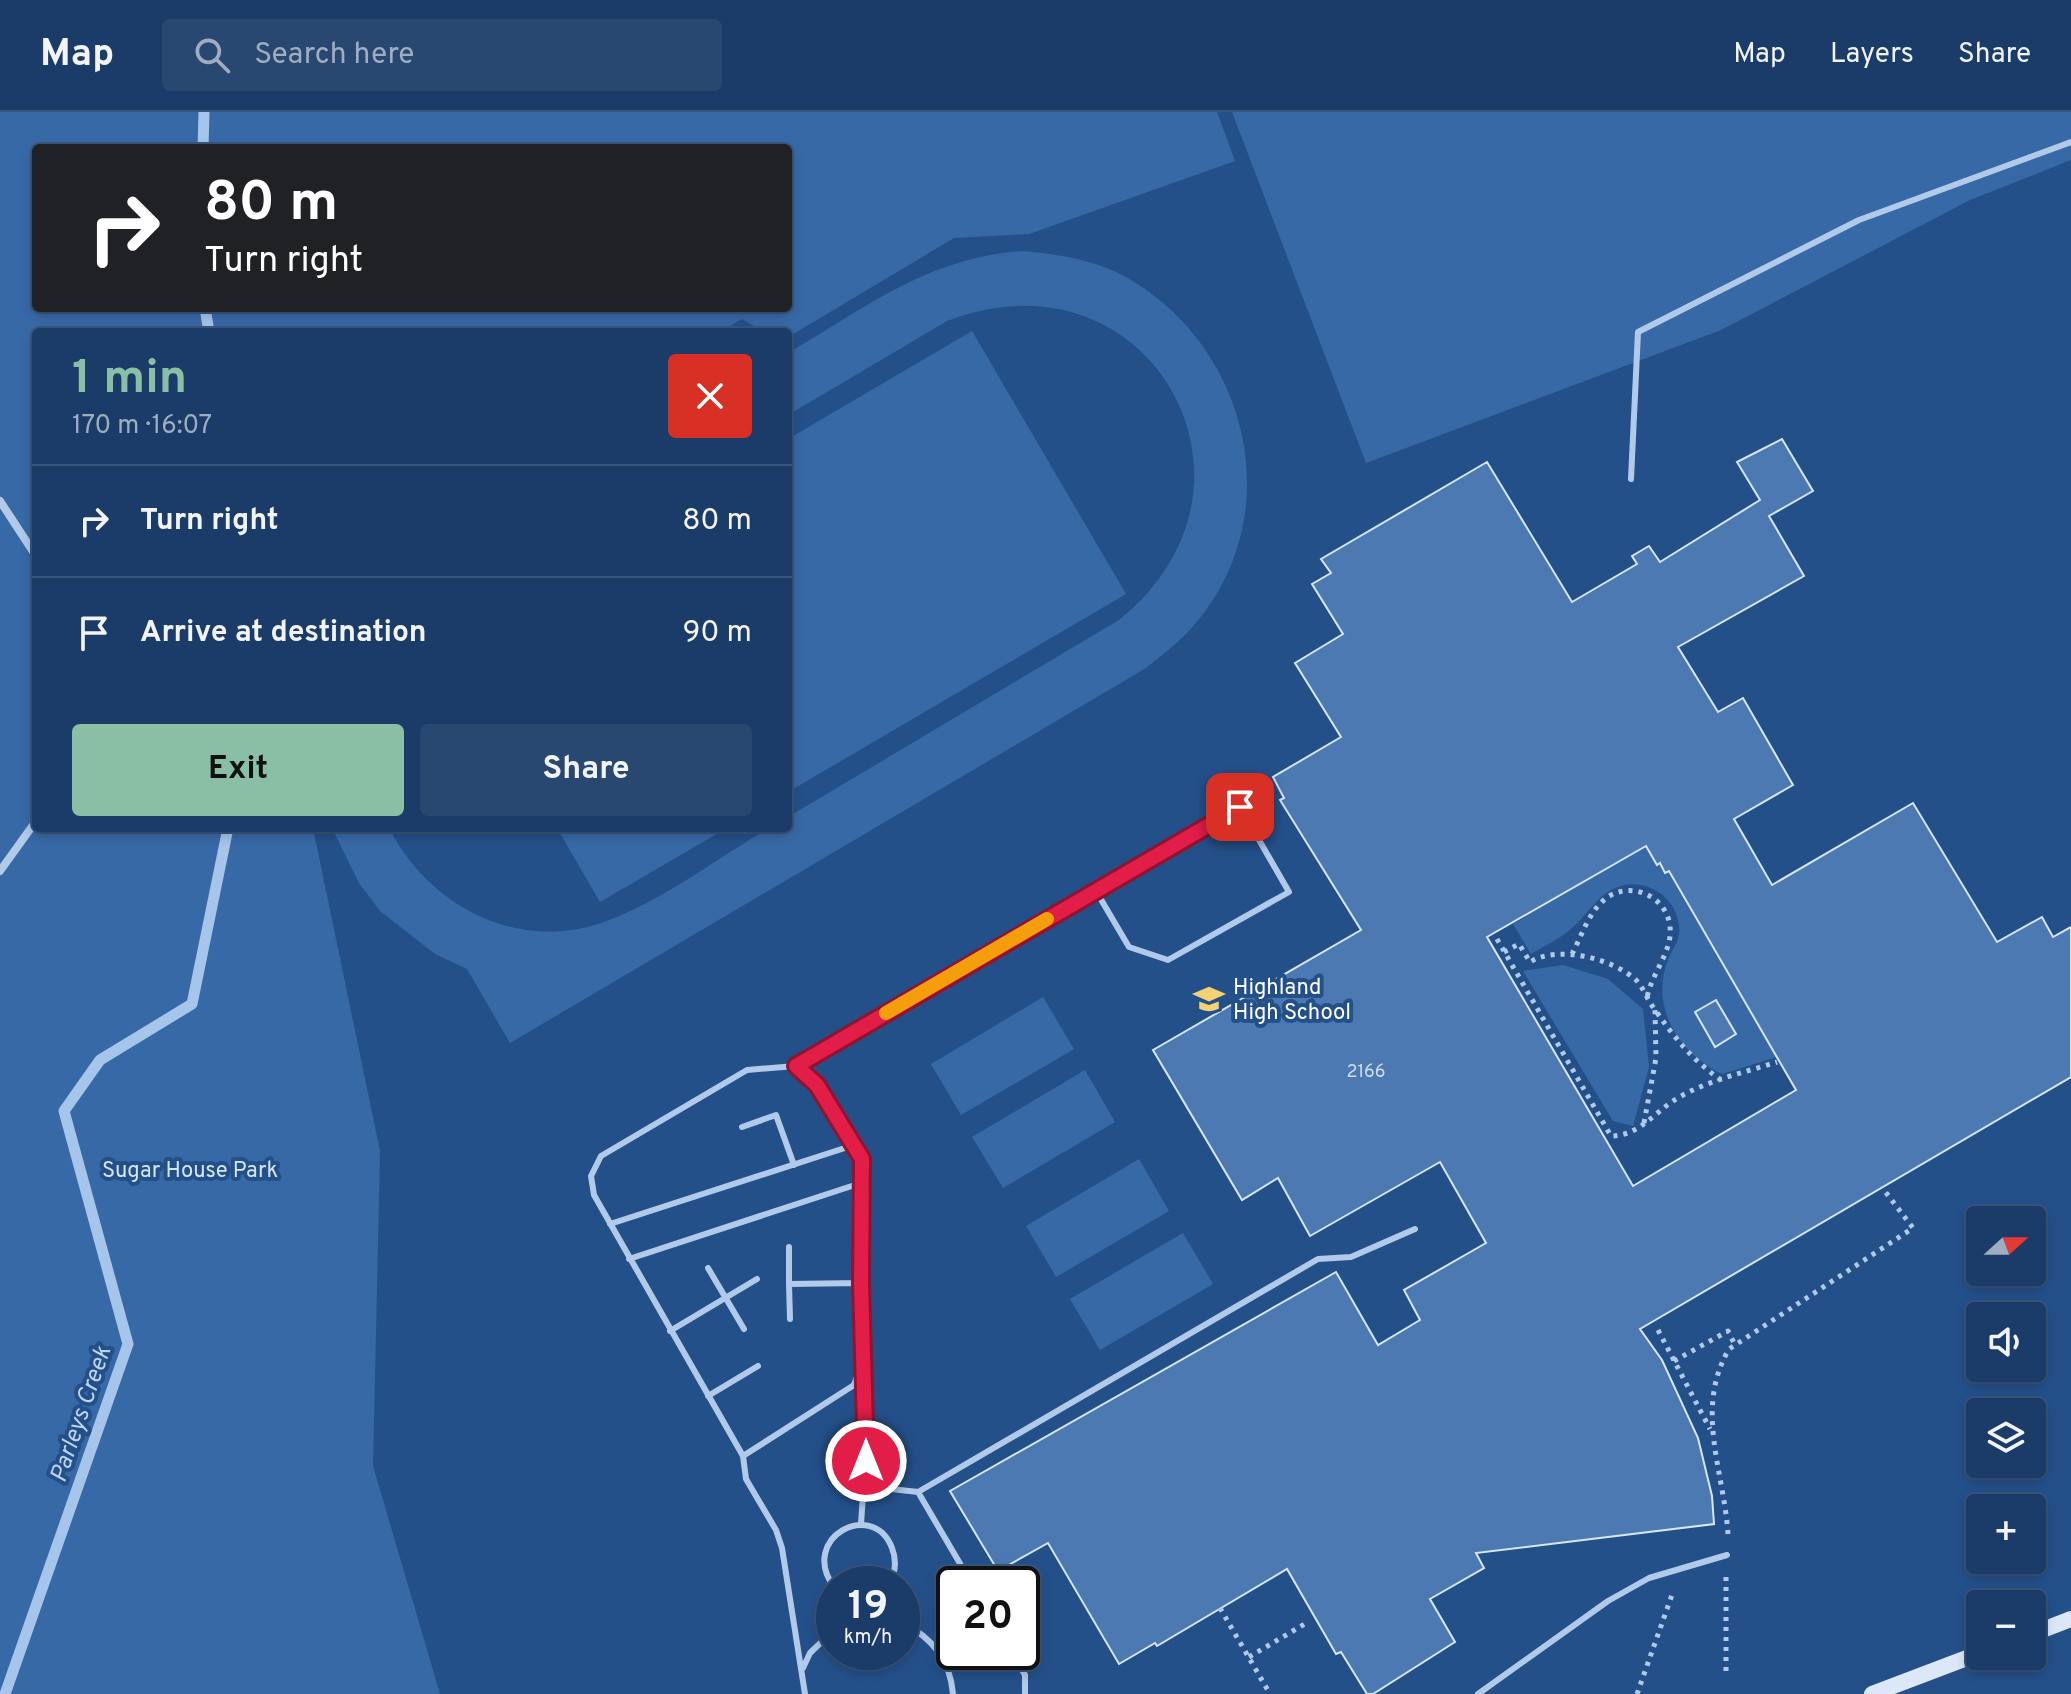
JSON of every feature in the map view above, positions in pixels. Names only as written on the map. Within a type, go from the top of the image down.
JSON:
[{"type":"street","points":[[0,501],[32,550]]},
{"type":"street","points":[[0,871],[32,827]]},
{"type":"street","points":[[2046,1629],[2071,1619]]},
{"type":"street","points":[[1872,1694],[1966,1658]]},
{"type":"lane","points":[[1631,479],[1638,332],[1859,220],[2071,142]]},
{"type":"lane","points":[[805,1694],[782,1548],[776,1530],[746,1479],[743,1456],[629,1259],[591,1186],[594,1165],[601,1156],[747,1070],[796,1066],[1096,891],[1240,807],[1289,892],[1168,960],[1129,947],[1096,891]]},
{"type":"lane","points":[[796,1066],[817,1085],[862,1159],[865,1486],[861,1524]]},
{"type":"lane","points":[[742,1127],[776,1115],[794,1165]]},
{"type":"lane","points":[[610,1224],[854,1145]]},
{"type":"lane","points":[[629,1259],[861,1183]]},
{"type":"lane","points":[[865,1486],[918,1492],[1318,1259],[1351,1257],[1415,1229]]},
{"type":"lane","points":[[789,1247],[790,1319]]},
{"type":"lane","points":[[708,1268],[744,1329]]},
{"type":"lane","points":[[670,1331],[757,1279]]},
{"type":"lane","points":[[789,1284],[861,1283]]},
{"type":"lane","points":[[743,1456],[854,1385],[864,1357]]},
{"type":"lane","points":[[708,1396],[758,1366]]},
{"type":"lane","points":[[918,1492],[961,1566]]},
{"type":"lane","points":[[824,1566],[827,1546],[840,1531],[861,1524],[881,1532],[891,1543],[896,1566]]},
{"type":"lane","points":[[1478,1694],[1608,1601],[1649,1578],[1727,1555]]},
{"type":"lane","points":[[920,1634],[934,1644],[948,1669],[953,1694]]},
{"type":"lane","points":[[803,1668],[816,1647]]},
{"type":"lane","points":[[1022,1670],[1025,1694]]},
{"type":"path","points":[[1572,954],[1603,900],[1625,890],[1649,894],[1667,914],[1670,940],[1654,973],[1647,999]]},
{"type":"path","points":[[1497,939],[1611,1136],[1624,1136],[1674,1100],[1777,1062]]},
{"type":"path","points":[[1504,952],[1519,944],[1530,962],[1541,956],[1572,954],[1609,966],[1636,980],[1685,1052],[1722,1080]]},
{"type":"path","points":[[1643,1124],[1656,1058],[1655,1010]]},
{"type":"path","points":[[1726,1671],[1726,1509],[1711,1430],[1711,1396],[1718,1367],[1735,1345],[1913,1228],[1884,1190]]},
{"type":"path","points":[[1658,1330],[1711,1430]]},
{"type":"path","points":[[1674,1361],[1728,1331],[1735,1345]]},
{"type":"path","points":[[1637,1694],[1682,1569]]},
{"type":"path","points":[[1220,1608],[1270,1694]]},
{"type":"path","points":[[1249,1657],[1308,1622]]},
{"type":"green space","name":"Sugar House Park","points":[[0,112],[1217,112],[1235,161],[1029,234],[954,238],[792,335],[792,328],[757,328],[742,319],[727,328],[32,328],[32,832],[314,832],[380,1151],[373,1466],[440,1694],[0,1694]]},
{"type":"green space","points":[[1232,112],[2071,112],[2071,160],[1970,200],[1721,330],[1366,463]]},
{"type":"green space","points":[[1022,251],[1098,265],[1122,275],[1165,305],[1200,342],[1225,385],[1241,432],[1247,482],[1242,531],[1225,579],[1190,630],[1146,668],[510,1043],[467,969],[435,954],[380,911],[359,883],[334,832],[391,832],[406,856],[427,880],[479,916],[508,926],[539,931],[571,930],[604,922],[647,903],[763,832],[792,832],[792,815],[1119,620],[1168,565],[1191,505],[1192,446],[1172,391],[1134,346],[1083,316],[1019,306],[947,321],[792,413],[792,351],[899,287],[956,263]]},
{"type":"green space","points":[[972,331],[1126,594],[792,790],[792,437]]},
{"type":"green space","points":[[559,832],[720,832],[600,902]]},
{"type":"green space","points":[[1646,846],[1657,864],[1660,863],[1665,872],[1669,871],[1777,1057],[1722,1074],[1681,1042],[1672,1028],[1663,995],[1663,978],[1678,939],[1679,926],[1671,904],[1654,890],[1633,884],[1611,890],[1567,932],[1531,954],[1513,924]]},
{"type":"green space","points":[[1563,965],[1608,979],[1643,1009],[1649,1067],[1633,1126],[1613,1121],[1523,971]]},
{"type":"green space","points":[[1043,997],[1074,1049],[961,1115],[931,1064]]},
{"type":"green space","points":[[1085,1070],[1115,1122],[1003,1188],[972,1137]]},
{"type":"green space","points":[[1139,1159],[1169,1211],[1056,1277],[1026,1226]]},
{"type":"green space","points":[[1183,1233],[1213,1284],[1100,1350],[1070,1299]]},
{"type":"building","points":[[1782,439],[1813,491],[1769,516],[1804,576],[1678,647],[1718,712],[1743,698],[1793,785],[1734,819],[1772,885],[1913,803],[1997,942],[2042,917],[2053,937],[2071,927],[2071,1077],[1640,1329],[1662,1360],[1698,1438],[1712,1496],[1714,1524],[1476,1553],[1484,1568],[1430,1599],[1455,1642],[1373,1694],[1367,1694],[1341,1652],[1336,1654],[1287,1569],[1157,1646],[1155,1643],[1119,1664],[1048,1543],[1007,1566],[995,1566],[950,1491],[1336,1272],[1378,1345],[1420,1320],[1404,1290],[1486,1243],[1440,1162],[1310,1236],[1278,1178],[1242,1200],[1153,1050],[1361,930],[1280,800],[1284,798],[1273,777],[1341,737],[1295,663],[1343,634],[1312,584],[1331,573],[1321,559],[1487,462],[1572,602],[1637,564],[1632,556],[1649,546],[1660,562],[1760,500],[1737,462]],"holes":[[[1646,846],[1657,865],[1660,863],[1665,873],[1669,871],[1796,1090],[1633,1186],[1487,937]]]},
{"type":"building","points":[[1716,1000],[1736,1034],[1715,1047],[1695,1012]]},
{"type":"waterway","name":"Parleys Creek","points":[[203,144],[204,112]]},
{"type":"waterway","name":"Parleys Creek","points":[[206,312],[208,328]]},
{"type":"waterway","name":"Parleys Creek","points":[[5,1694],[128,1344],[64,1111],[100,1060],[192,1004],[227,832]]},
{"type":"slow traffic","points":[[886,1013],[1047,919]]},
{"type":"place","name":"Highland High School","points":[[1209,999]]},
{"type":"route","points":[[866,1461],[861,1283],[862,1159],[817,1085],[796,1066],[1240,807]]}]
